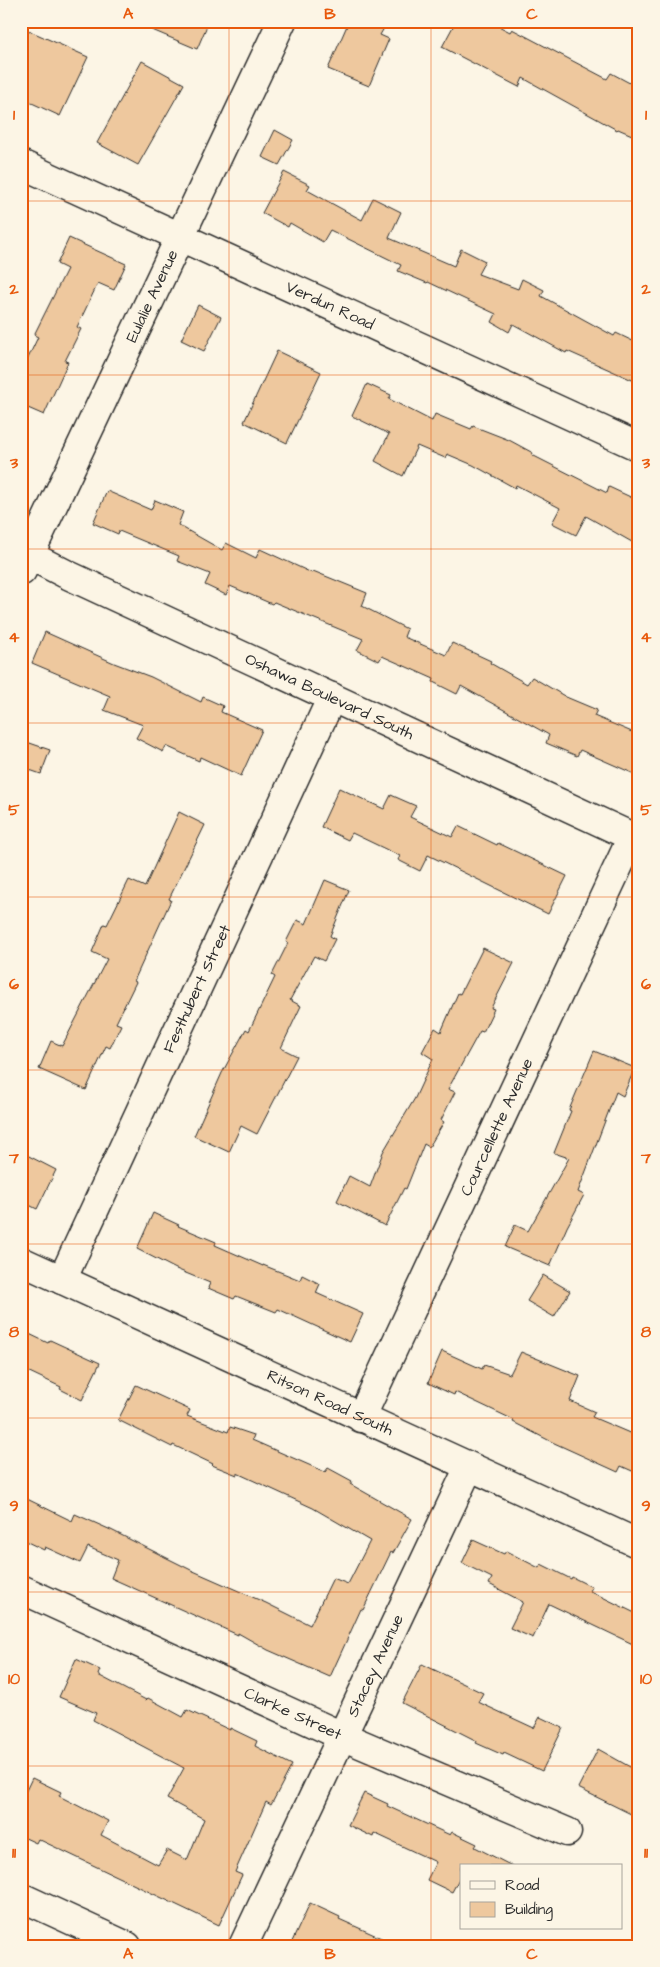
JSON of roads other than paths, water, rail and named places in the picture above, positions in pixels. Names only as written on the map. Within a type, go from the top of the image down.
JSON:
[{"type":"street","name":"Eulalie Avenue","points":[[24,559],[282,21]]},
{"type":"street","name":"Verdun Road","points":[[21,164],[639,447]]},
{"type":"street","name":"Oshawa Boulevard South","points":[[24,559],[68,575],[635,838]]},
{"type":"street","name":"Festhubert Street","points":[[62,1280],[332,697]]},
{"type":"street","name":"Courcellette Avenue","points":[[361,1418],[635,838]]},
{"type":"street","name":"Ritson Road South","points":[[21,1261],[469,1468],[639,1544]]},
{"type":"street","name":"Stacey Avenue","points":[[243,1946],[469,1468]]},
{"type":"street","name":"Clarke Street","points":[[21,1590],[342,1736],[567,1832]]},
{"type":"street","points":[[21,1897],[127,1946]]}]
